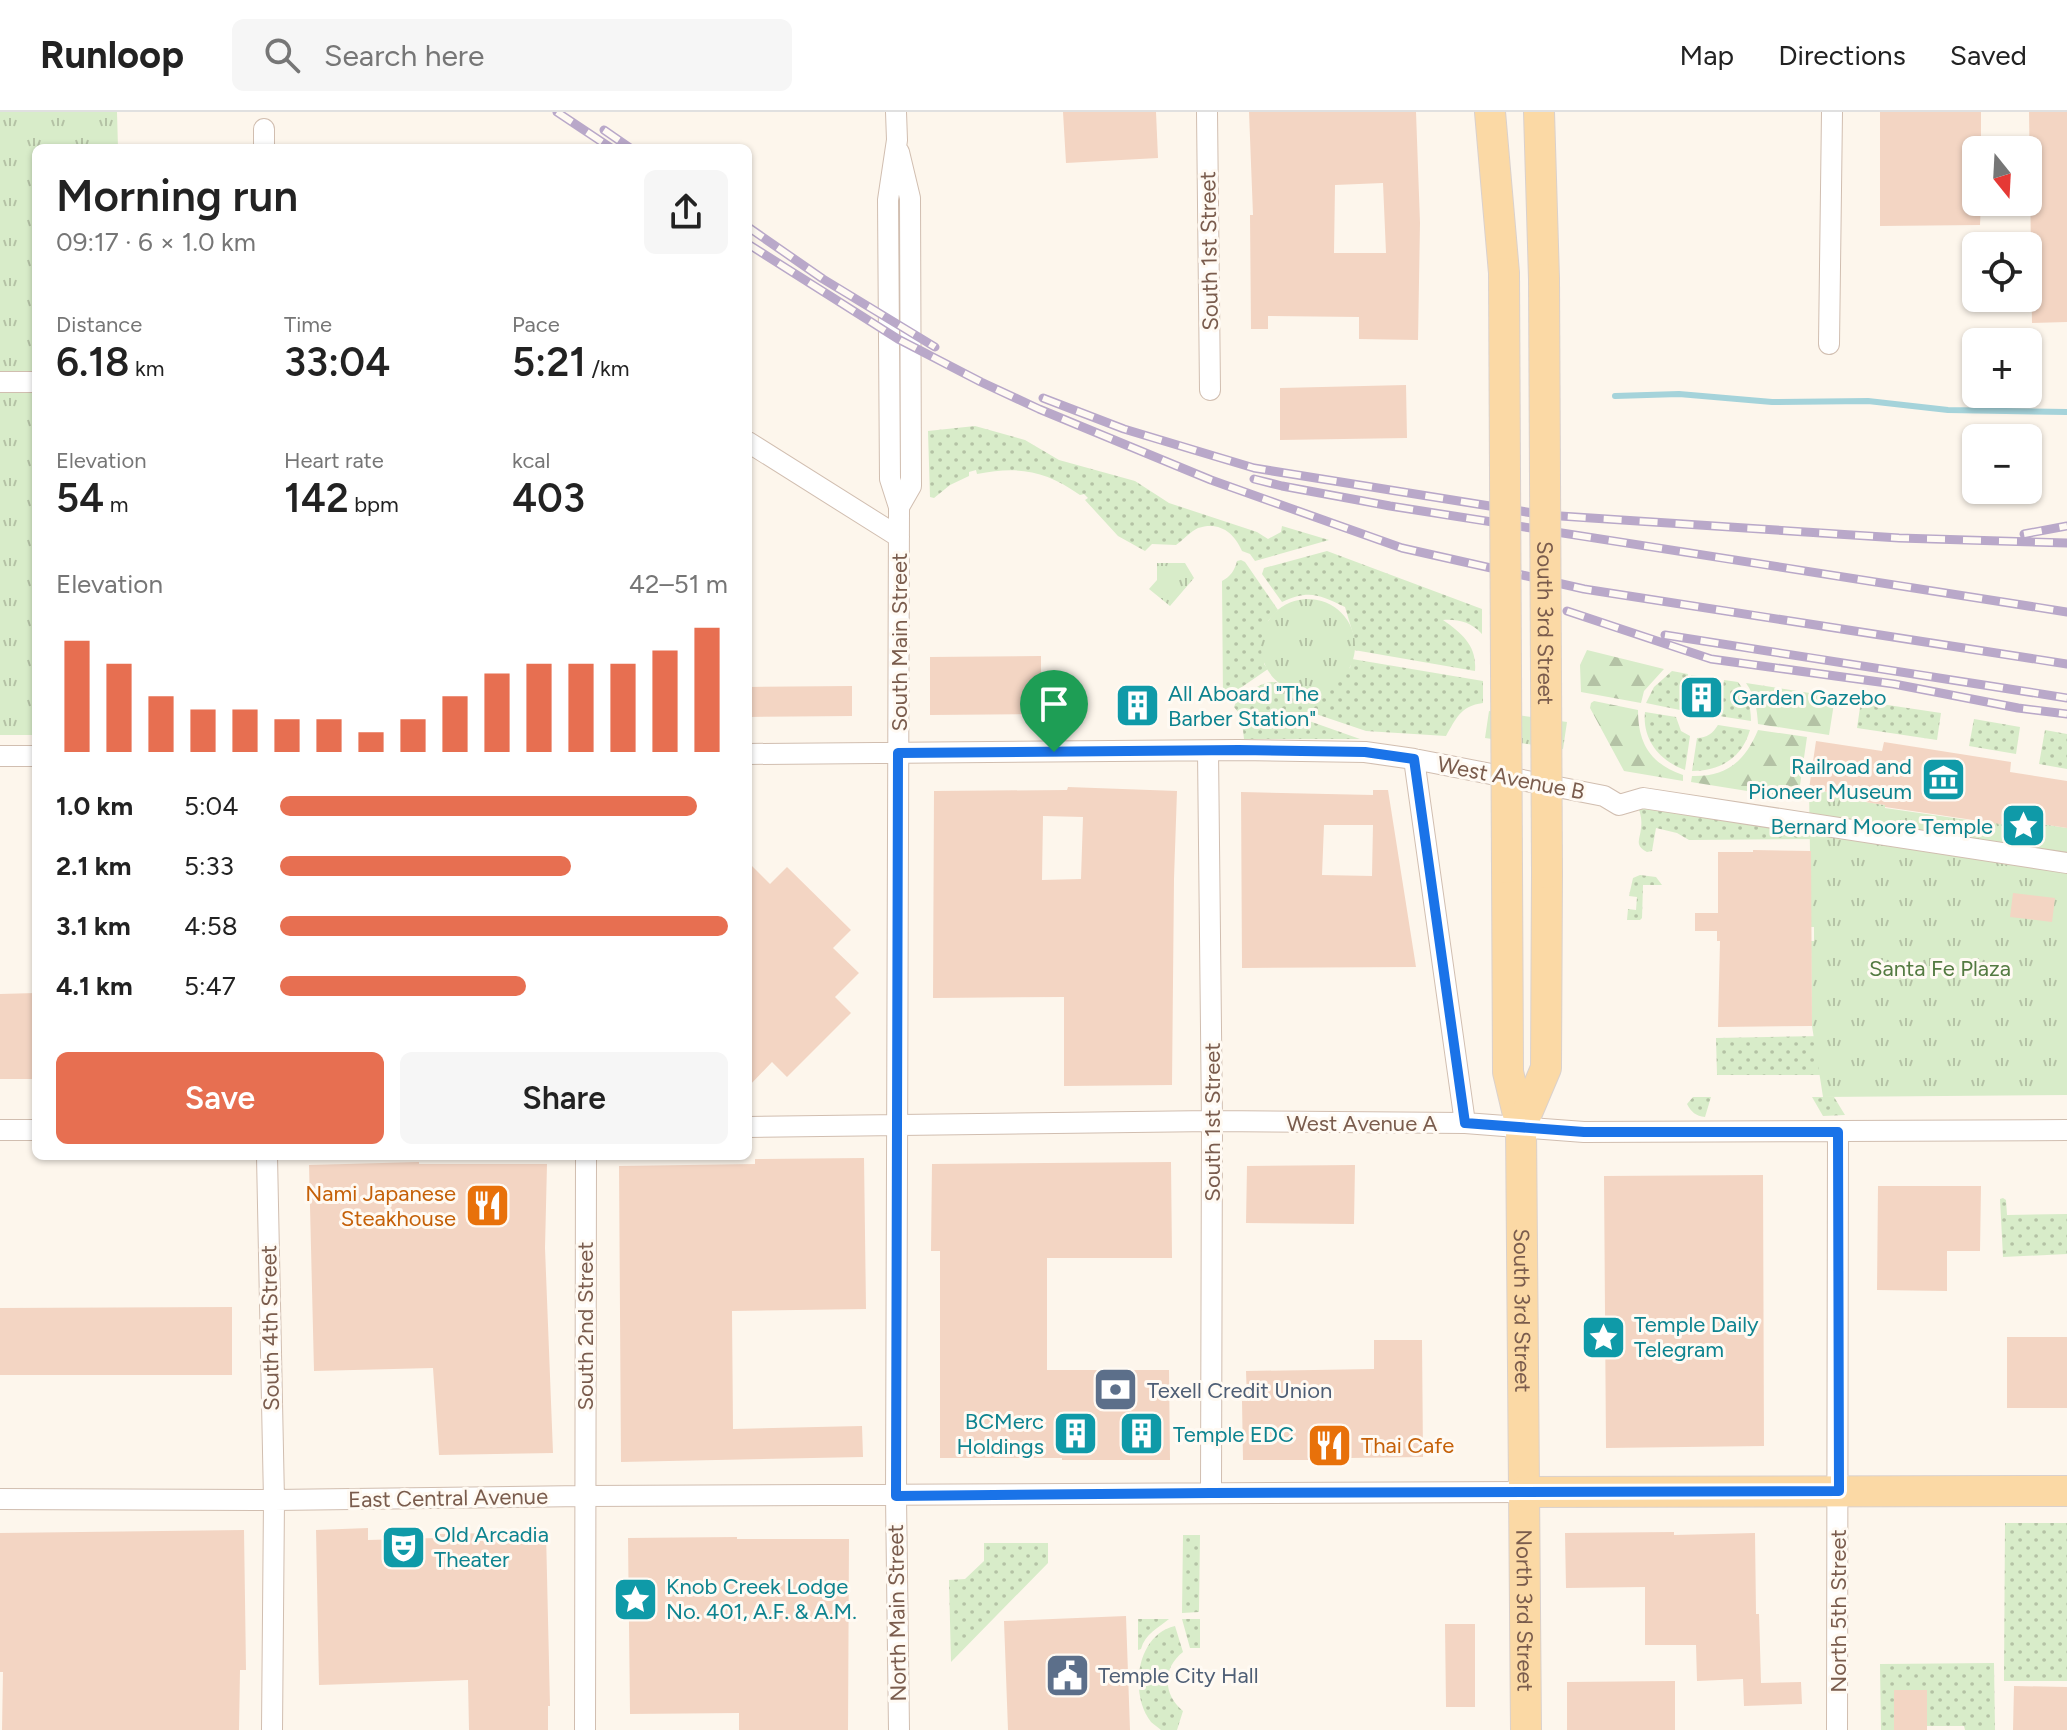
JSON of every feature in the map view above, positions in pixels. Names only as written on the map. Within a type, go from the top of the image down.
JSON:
[{"type":"main road","name":"South 3rd Street","points":[[1490,112],[1504,273],[1508,1072],[1521,1127],[1523,1492]]},
{"type":"main road","name":"South 3rd Street","points":[[1521,1127],[1546,1068],[1544,279],[1539,112]]},
{"type":"main road","points":[[1523,1492],[2067,1491]]},
{"type":"main road","name":"North 3rd Street","points":[[1521,1721],[1523,1492]]},
{"type":"street","points":[[876,112],[897,125]]},
{"type":"street","name":"South 1st Street","points":[[1207,112],[1210,390]]},
{"type":"street","points":[[1829,344],[1832,112]]},
{"type":"street","name":"South Main Street","points":[[896,1496],[899,507],[890,479],[888,200],[897,125]]},
{"type":"street","points":[[0,382],[32,382]]},
{"type":"street","points":[[752,445],[899,537]]},
{"type":"street","name":"South 1st Street","points":[[1208,751],[1212,1121],[1211,1493]]},
{"type":"street","name":"West Avenue B","points":[[752,754],[1365,752],[1604,796],[1619,805],[1643,798],[2067,863]]},
{"type":"street","points":[[0,756],[32,756]]},
{"type":"street","points":[[1414,759],[1465,1123]]},
{"type":"street","name":"West Avenue A","points":[[752,1127],[1212,1121],[1465,1123],[1584,1132],[2067,1130]]},
{"type":"street","points":[[0,1130],[32,1130]]},
{"type":"street","name":"North 5th Street","points":[[1837,1730],[1838,1132]]},
{"type":"street","name":"South 4th Street","points":[[267,1160],[274,1500],[272,1730]]},
{"type":"street","name":"South 2nd Street","points":[[585,1730],[586,1160]]},
{"type":"street","name":"East Central Avenue","points":[[0,1499],[1523,1492]]},
{"type":"street","name":"North Main Street","points":[[896,1496],[899,1730]]},
{"type":"green space","points":[[0,112],[117,112],[118,144],[32,144],[32,735],[0,735]]},
{"type":"green space","points":[[975,426],[1025,440],[1059,460],[1135,481],[1169,503],[1257,532],[1268,539],[1281,532],[1282,526],[1329,540],[1255,561],[1225,530],[1206,526],[1195,529],[1176,545],[1152,544],[1145,551],[1118,536],[1085,500],[1088,498],[1084,494],[1080,495],[1055,480],[1031,472],[1005,470],[977,474],[976,470],[934,498],[930,497],[928,431]]},
{"type":"green space","points":[[1327,551],[1482,609],[1482,634],[1464,622],[1443,620],[1467,641],[1474,654],[1475,671],[1354,650],[1354,637],[1345,607],[1314,595],[1282,602],[1262,574],[1264,568]]},
{"type":"green space","points":[[1241,560],[1278,610],[1268,621],[1264,664],[1268,669],[1223,700],[1222,581]]},
{"type":"green space","points":[[1157,563],[1185,563],[1194,578],[1170,606],[1149,589],[1157,580]]},
{"type":"green space","points":[[1308,599],[1326,603],[1341,613],[1351,628],[1355,646],[1351,664],[1341,679],[1326,689],[1308,693],[1290,689],[1275,679],[1265,664],[1261,646],[1265,628],[1275,613],[1290,603]]},
{"type":"green space","points":[[1587,650],[1664,669],[1644,691],[1641,703],[1581,692],[1580,665]]},
{"type":"green space","points":[[1352,659],[1483,681],[1483,703],[1464,710],[1446,736],[1366,731],[1310,712],[1238,712],[1234,707],[1236,702],[1265,683],[1284,686],[1350,668]]},
{"type":"green space","points":[[1672,671],[1688,674],[1680,710],[1646,703],[1654,687]]},
{"type":"green space","points":[[1691,675],[1719,679],[1713,715],[1685,711]]},
{"type":"green space","points":[[1724,680],[1738,682],[1748,700],[1751,721],[1719,716]]},
{"type":"green space","points":[[1746,683],[1835,697],[1829,735],[1758,724],[1755,702]]},
{"type":"green space","points":[[1594,701],[1638,710],[1641,733],[1648,751],[1662,765],[1683,775],[1683,781],[1624,771],[1590,708]]},
{"type":"green space","points":[[1861,701],[1941,713],[1937,740],[1857,728]]},
{"type":"green space","points":[[1489,711],[1567,722],[1563,749],[1485,738]]},
{"type":"green space","points":[[1645,712],[1676,717],[1681,731],[1690,736],[1685,770],[1668,761],[1654,748],[1646,732]]},
{"type":"green space","points":[[1974,719],[2020,727],[2016,754],[1969,746]]},
{"type":"green space","points":[[1239,721],[1309,721],[1360,739],[1244,739]]},
{"type":"green space","points":[[1718,725],[1750,730],[1742,748],[1728,761],[1712,769],[1692,771],[1697,738],[1709,734]]},
{"type":"green space","points":[[1758,730],[1807,737],[1798,799],[1691,782],[1692,776],[1715,774],[1733,765],[1747,750]]},
{"type":"green space","points":[[2045,730],[2067,734],[2067,769],[2039,764]]},
{"type":"green space","name":"Santa Fe Plaza","points":[[1809,789],[1841,794],[1840,798],[1885,805],[1885,808],[1982,822],[2028,822],[2067,828],[2067,1095],[1823,1097],[1812,1026],[1811,941],[1814,941],[1814,927],[1805,927],[1811,915]]},
{"type":"green space","points":[[1638,807],[1831,839],[1689,840],[1677,833],[1656,828],[1652,851],[1647,852],[1639,844],[1641,815]]},
{"type":"green space","points":[[1640,875],[1656,877],[1662,885],[1643,885],[1642,918],[1627,920],[1628,909],[1636,910],[1637,897],[1629,896],[1633,878]]},
{"type":"green space","points":[[1823,1036],[1824,1075],[1717,1075],[1716,1038]]},
{"type":"green space","points":[[1693,1097],[1711,1097],[1705,1117],[1696,1115],[1687,1104]]},
{"type":"green space","points":[[1812,1097],[1834,1097],[1845,1115],[1823,1116]]},
{"type":"green space","points":[[2000,1199],[2006,1200],[2007,1215],[2067,1214],[2067,1254],[2003,1257]]},
{"type":"green space","points":[[2005,1523],[2067,1523],[2067,1681],[2004,1681]]},
{"type":"green space","points":[[1183,1535],[1200,1535],[1199,1612],[1182,1613]]},
{"type":"green space","points":[[984,1543],[1048,1543],[1048,1563],[951,1662],[949,1580],[965,1579],[984,1561]]},
{"type":"green space","points":[[1138,1619],[1169,1619],[1149,1635],[1138,1650]]},
{"type":"green space","points":[[1182,1619],[1200,1619],[1200,1648],[1190,1648]]},
{"type":"green space","points":[[1175,1626],[1183,1652],[1171,1666],[1168,1682],[1176,1705],[1183,1711],[1177,1730],[1161,1730],[1151,1722],[1144,1710],[1140,1696],[1140,1667],[1152,1641]]},
{"type":"green space","points":[[1994,1663],[1995,1730],[1927,1726],[1926,1690],[1894,1690],[1894,1730],[1881,1730],[1880,1664]]},
{"type":"building","points":[[1063,112],[1156,112],[1158,158],[1066,163]]},
{"type":"building","points":[[1249,112],[1416,112],[1420,223],[1418,340],[1359,339],[1359,317],[1268,316],[1268,329],[1251,329],[1250,215],[1253,215]],"holes":[[[1383,183],[1386,253],[1334,253],[1335,185]]]},
{"type":"building","points":[[1880,112],[1981,112],[1981,136],[1962,136],[1962,216],[1980,216],[1980,225],[1880,226]]},
{"type":"building","points":[[2029,112],[2067,112],[2067,322],[2032,323],[2032,312],[2042,312],[2042,232],[2031,232],[2030,216],[2042,216],[2042,136],[2029,136]]},
{"type":"building","points":[[1406,385],[1407,438],[1280,440],[1280,388]]},
{"type":"building","points":[[1041,656],[1041,714],[930,715],[930,657]]},
{"type":"building","points":[[852,686],[852,716],[752,717],[752,687]]},
{"type":"building","name":"Garden Gazebo","points":[[1701,686],[1709,689],[1712,697],[1709,705],[1701,708],[1693,705],[1690,697],[1693,689]]},
{"type":"building","name":"All Aboard \"The Barber Station\"","points":[[1123,695],[1153,700],[1150,717],[1120,711]]},
{"type":"building","points":[[1816,741],[1882,751],[1884,742],[2011,762],[2010,772],[2067,781],[2067,828],[2028,822],[2027,828],[1885,807],[1840,798],[1841,794],[1809,789]]},
{"type":"building","points":[[1068,787],[1177,791],[1172,1085],[1064,1086],[1064,997],[933,998],[934,791],[1067,790]],"holes":[[[1043,816],[1083,817],[1081,879],[1042,880]]]},
{"type":"building","points":[[1373,790],[1388,790],[1416,967],[1242,968],[1241,792],[1373,795]],"holes":[[[1324,825],[1373,825],[1372,876],[1322,875]]]},
{"type":"building","points":[[1811,851],[1812,1026],[1718,1027],[1720,941],[1717,941],[1717,931],[1695,931],[1695,913],[1718,913],[1718,852]]},
{"type":"building","points":[[752,866],[770,884],[787,867],[851,930],[833,948],[859,973],[835,997],[851,1013],[787,1077],[772,1062],[752,1083]]},
{"type":"building","points":[[2013,893],[2055,898],[2052,922],[2010,917]]},
{"type":"building","points":[[32,993],[32,1079],[0,1079],[0,994]]},
{"type":"building","points":[[864,1158],[866,1309],[732,1311],[733,1429],[862,1426],[863,1457],[621,1462],[619,1166],[755,1164],[755,1159]]},
{"type":"building","points":[[419,1162],[547,1164],[545,1248],[553,1453],[439,1455],[433,1368],[314,1371],[309,1165]]},
{"type":"building","points":[[1171,1162],[1172,1258],[1047,1258],[1047,1370],[1169,1370],[1170,1460],[940,1458],[940,1251],[931,1251],[932,1164]]},
{"type":"building","points":[[1355,1165],[1354,1224],[1246,1223],[1247,1166]]},
{"type":"building","points":[[1763,1175],[1764,1446],[1606,1448],[1604,1176]]},
{"type":"building","points":[[1878,1186],[1981,1186],[1980,1251],[1947,1251],[1947,1291],[1877,1290]]},
{"type":"building","points":[[232,1307],[232,1375],[0,1375],[0,1308]]},
{"type":"building","points":[[2007,1337],[2067,1337],[2067,1408],[2007,1408]]},
{"type":"building","points":[[1374,1340],[1422,1340],[1423,1457],[1243,1460],[1242,1401],[1247,1401],[1246,1371],[1374,1369]]},
{"type":"building","points":[[368,1528],[368,1540],[436,1538],[436,1534],[546,1532],[548,1730],[469,1730],[468,1680],[319,1685],[316,1530]]},
{"type":"building","points":[[244,1530],[246,1670],[240,1670],[239,1730],[2,1730],[0,1533]]},
{"type":"building","points":[[1674,1532],[1674,1535],[1755,1533],[1761,1683],[1801,1682],[1802,1704],[1744,1706],[1743,1679],[1697,1681],[1696,1645],[1645,1645],[1645,1587],[1566,1588],[1565,1533]]},
{"type":"building","points":[[628,1538],[849,1539],[848,1730],[739,1730],[739,1713],[630,1714]]},
{"type":"building","name":"Temple City Hall","points":[[1126,1616],[1130,1730],[1008,1730],[1004,1621]]},
{"type":"building","points":[[1445,1624],[1475,1624],[1475,1707],[1446,1707]]},
{"type":"building","points":[[1675,1681],[1675,1730],[1567,1730],[1567,1682]]},
{"type":"building","points":[[2014,1686],[2067,1687],[2067,1730],[2013,1730]]},
{"type":"building","points":[[1894,1690],[1927,1690],[1927,1730],[1894,1730]]},
{"type":"waterway","points":[[1615,396],[1679,394],[1772,402],[1868,401],[1948,410],[2067,412]]},
{"type":"railway","points":[[557,112],[605,144]]},
{"type":"railway","points":[[604,130],[624,144]]},
{"type":"railway","points":[[752,230],[823,279],[935,347]]},
{"type":"railway","points":[[752,247],[898,339],[1039,409],[1211,480],[1402,548],[1584,589],[2067,664]]},
{"type":"railway","points":[[1043,398],[1124,429],[1254,468],[1545,515],[1899,538],[2067,543]]},
{"type":"railway","points":[[1254,479],[1390,506],[2067,612]]},
{"type":"railway","points":[[2024,534],[2067,526]]},
{"type":"railway","points":[[1567,611],[1711,659],[1894,684],[2018,708],[2067,714]]},
{"type":"railway","points":[[1665,635],[2067,698]]},
{"type":"place","name":"Garden Gazebo","points":[[1701,697]]},
{"type":"place","name":"All Aboard \"The Barber Station\"","points":[[1137,706]]},
{"type":"place","name":"Railroad and Pioneer Museum","points":[[1943,779]]},
{"type":"place","name":"Bernard Moore Temple","points":[[2024,826]]},
{"type":"place","name":"Nami Japanese Steakhouse","points":[[487,1206]]},
{"type":"place","name":"Temple Daily Telegram","points":[[1603,1337]]},
{"type":"place","name":"Texell Credit Union","points":[[1116,1390]]},
{"type":"place","name":"BCMerc Holdings","points":[[1075,1434]]},
{"type":"place","name":"Temple EDC","points":[[1142,1434]]},
{"type":"place","name":"Thai Cafe","points":[[1330,1445]]},
{"type":"place","name":"Old Arcadia Theater","points":[[403,1547]]},
{"type":"place","name":"Knob Creek Lodge No. 401, A.F. & A.M.","points":[[635,1599]]},
{"type":"place","name":"Temple City Hall","points":[[1067,1675]]},
{"type":"route","points":[[1054,752],[1365,752],[1414,759],[1465,1123],[1584,1132],[1838,1132],[1839,1491],[896,1496],[898,753],[1054,752]]}]
